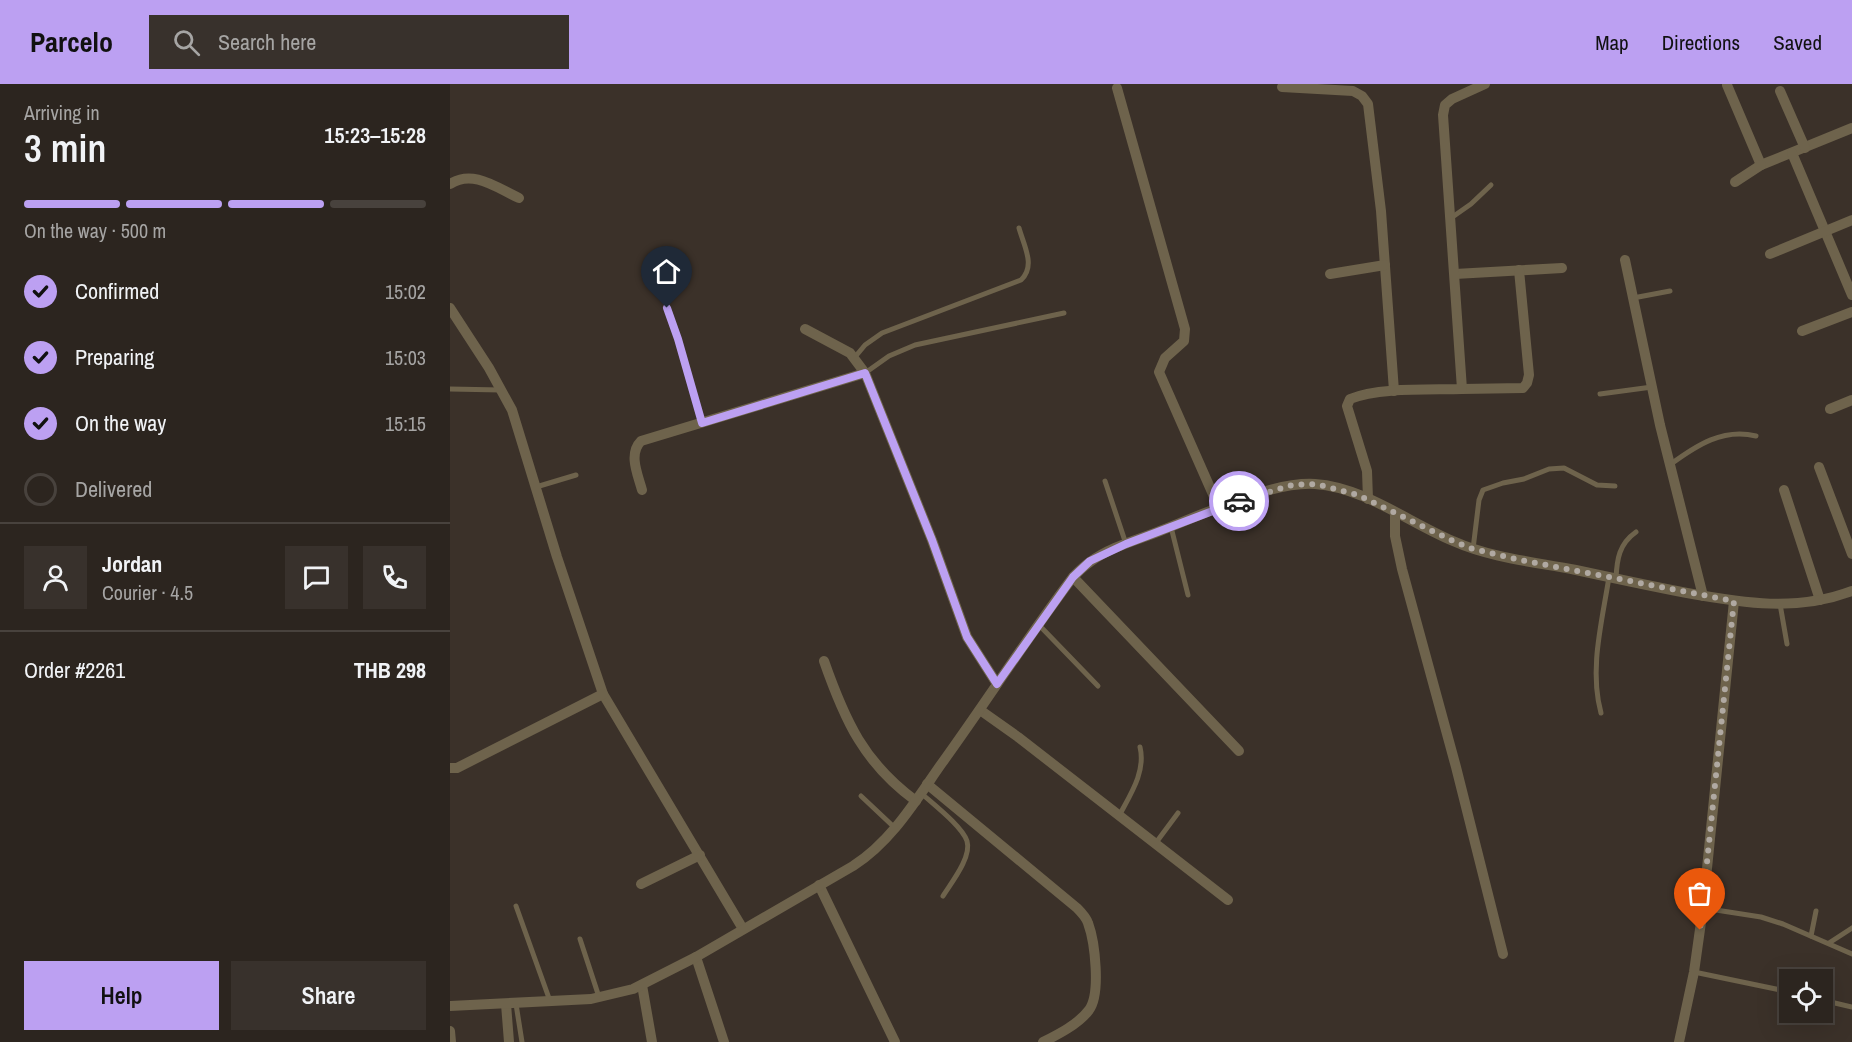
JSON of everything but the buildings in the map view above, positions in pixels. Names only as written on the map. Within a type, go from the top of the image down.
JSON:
[{"type":"street","points":[[1462,389],[1443,115],[1445,105],[1452,99],[1485,84]]},
{"type":"street","points":[[1727,85],[1761,165]]},
{"type":"street","points":[[1282,87],[1353,91],[1362,96],[1368,104],[1381,211],[1394,392]]},
{"type":"street","points":[[1117,88],[1185,329],[1184,341],[1165,358],[1159,372],[1219,508]]},
{"type":"street","points":[[1780,91],[1805,148]]},
{"type":"street","points":[[1735,182],[1761,165],[1852,128]]},
{"type":"street","points":[[1792,153],[1852,295]]},
{"type":"street","points":[[450,184],[459,178],[469,177],[519,198]]},
{"type":"street","points":[[1770,254],[1852,220]]},
{"type":"street","points":[[1625,260],[1670,465],[1703,596]]},
{"type":"street","points":[[1330,274],[1385,265]]},
{"type":"street","points":[[1455,274],[1562,268]]},
{"type":"street","points":[[1368,499],[1367,471],[1347,406],[1350,399],[1358,395],[1394,392],[1523,388],[1529,375],[1519,270]]},
{"type":"street","points":[[450,308],[512,410],[557,557],[603,694],[743,929]]},
{"type":"street","points":[[1802,331],[1852,312]]},
{"type":"street","points":[[805,329],[842,347],[855,357],[865,373],[932,540],[967,637],[997,684]]},
{"type":"street","points":[[642,490],[634,458],[636,446],[641,441],[865,373]]},
{"type":"street","points":[[1830,409],[1852,400]]},
{"type":"street","points":[[1819,467],[1852,554]]},
{"type":"street","points":[[450,1006],[599,998],[623,992],[642,985],[696,957],[868,856],[895,828],[922,793],[1073,577],[1090,561],[1171,526],[1292,485],[1316,484],[1368,499],[1473,549],[1703,596],[1780,604],[1820,600],[1852,591]]},
{"type":"street","points":[[1784,490],[1820,600]]},
{"type":"street","points":[[1395,513],[1395,536],[1402,569],[1456,767],[1503,954]]},
{"type":"street","points":[[1073,577],[1239,751]]},
{"type":"street","points":[[1679,1042],[1694,972],[1703,908],[1734,601]]},
{"type":"street","points":[[824,661],[852,730],[881,772],[922,793],[1077,908],[1088,922],[1096,972],[1094,997],[1090,1009],[1052,1038],[1042,1042]]},
{"type":"street","points":[[450,768],[457,768],[603,694]]},
{"type":"street","points":[[980,710],[1228,900]]},
{"type":"street","points":[[641,884],[700,855]]},
{"type":"street","points":[[819,885],[895,1042]]},
{"type":"street","points":[[696,957],[724,1042]]},
{"type":"street","points":[[642,985],[652,1042]]},
{"type":"street","points":[[509,1042],[511,1004]]},
{"type":"street","points":[[450,1031],[451,1042]]},
{"type":"lane","points":[[1451,218],[1491,185]]},
{"type":"lane","points":[[855,357],[865,345],[882,333],[1021,280],[1027,275],[1030,264],[1019,228]]},
{"type":"lane","points":[[1633,298],[1670,291]]},
{"type":"lane","points":[[667,308],[702,423]]},
{"type":"lane","points":[[865,373],[889,356],[915,345],[1064,313]]},
{"type":"lane","points":[[1600,394],[1652,387]]},
{"type":"lane","points":[[450,389],[501,390]]},
{"type":"lane","points":[[1670,465],[1699,444],[1733,433],[1756,436]]},
{"type":"lane","points":[[1473,549],[1479,500],[1483,490],[1524,479],[1549,469],[1564,468],[1598,485],[1614,486]]},
{"type":"lane","points":[[536,487],[576,475]]},
{"type":"lane","points":[[1106,481],[1126,544]]},
{"type":"lane","points":[[1171,526],[1188,595]]},
{"type":"lane","points":[[1601,713],[1596,694],[1595,677],[1612,578],[1626,539],[1636,532]]},
{"type":"lane","points":[[1780,604],[1787,644]]},
{"type":"lane","points":[[1039,625],[1098,686]]},
{"type":"lane","points":[[1119,816],[1139,773],[1142,755],[1140,747]]},
{"type":"lane","points":[[922,793],[962,832],[968,842],[960,870],[943,896]]},
{"type":"lane","points":[[861,795],[895,828]]},
{"type":"lane","points":[[1155,844],[1178,813]]},
{"type":"lane","points":[[516,906],[550,1001]]},
{"type":"lane","points":[[1703,908],[1761,917],[1852,954]]},
{"type":"lane","points":[[1811,936],[1816,911]]},
{"type":"lane","points":[[1829,943],[1852,928]]},
{"type":"lane","points":[[580,939],[599,998]]},
{"type":"lane","points":[[1694,972],[1779,990]]},
{"type":"lane","points":[[1833,1003],[1852,1007]]},
{"type":"lane","points":[[511,1004],[522,1042]]},
{"type":"way so far","points":[[1239,501],[1292,485],[1316,484],[1336,488],[1383,506],[1473,549],[1734,601],[1700,930]]},
{"type":"route","points":[[667,308],[702,423],[865,373],[932,540],[967,637],[997,684],[1073,577],[1090,561],[1111,550],[1239,501]]}]
